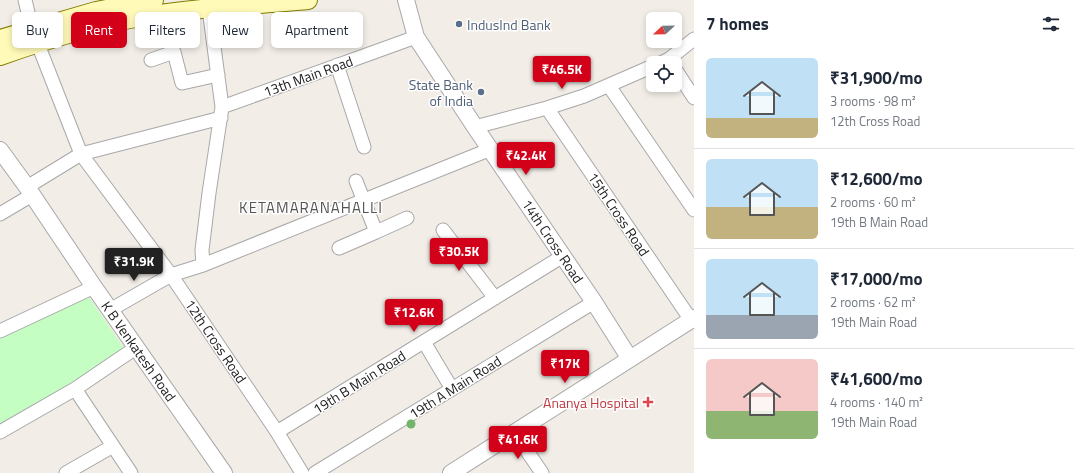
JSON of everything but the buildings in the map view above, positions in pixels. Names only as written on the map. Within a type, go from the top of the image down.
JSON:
[{"type":"main road","points":[[63,32],[100,26],[147,4],[208,4],[308,0]]},
{"type":"main road","points":[[0,39],[12,38]]},
{"type":"main road","points":[[0,56],[14,48]]},
{"type":"street","name":"12th Cross Road","points":[[25,0],[28,12]]},
{"type":"street","name":"14th Cross Road","points":[[406,0],[416,37],[594,302],[630,359]]},
{"type":"street","points":[[203,265],[202,250],[221,113],[218,75],[208,4]]},
{"type":"street","name":"13th Main Road","points":[[0,214],[29,191],[81,154],[221,113],[337,65],[416,37]]},
{"type":"street","points":[[677,56],[694,39]]},
{"type":"street","name":"12th Cross Road","points":[[39,48],[81,154],[171,275],[277,432],[302,473]]},
{"type":"street","points":[[151,60],[174,52],[182,83],[218,75]]},
{"type":"street","points":[[337,65],[364,147]]},
{"type":"street","points":[[476,127],[547,108],[584,96],[646,69]]},
{"type":"street","points":[[682,82],[694,98]]},
{"type":"street","points":[[609,86],[694,210]]},
{"type":"street","name":"15th Cross Road","points":[[547,108],[693,319]]},
{"type":"street","points":[[110,310],[171,275],[203,265],[491,149]]},
{"type":"street","name":"K B Venkatesh Road","points":[[2,157],[29,191],[224,473]]},
{"type":"street","points":[[356,181],[376,232]]},
{"type":"street","points":[[339,248],[408,218]]},
{"type":"street","points":[[443,230],[495,298]]},
{"type":"street","name":"19th B Main Road","points":[[277,432],[563,256]]},
{"type":"street","points":[[0,331],[94,286]]},
{"type":"street","name":"19th A Main Road","points":[[315,473],[594,302]]},
{"type":"street","points":[[451,473],[693,319]]},
{"type":"street","points":[[424,342],[452,389]]},
{"type":"street","points":[[0,432],[75,389],[137,348]]},
{"type":"street","points":[[75,389],[131,473]]},
{"type":"street","points":[[514,432],[542,473]]},
{"type":"street","points":[[66,473],[113,446]]},
{"type":"green space","points":[[87,294],[125,350],[0,426],[0,336]]},
{"type":"place","name":"IndusInd Bank","points":[[459,24]]},
{"type":"place","name":"State Bank of India","points":[[481,92]]},
{"type":"place","name":"Ananya Hospital","points":[[648,402]]},
{"type":"district","name":"KETAMARANAHALLI","points":[[311,207]]}]
